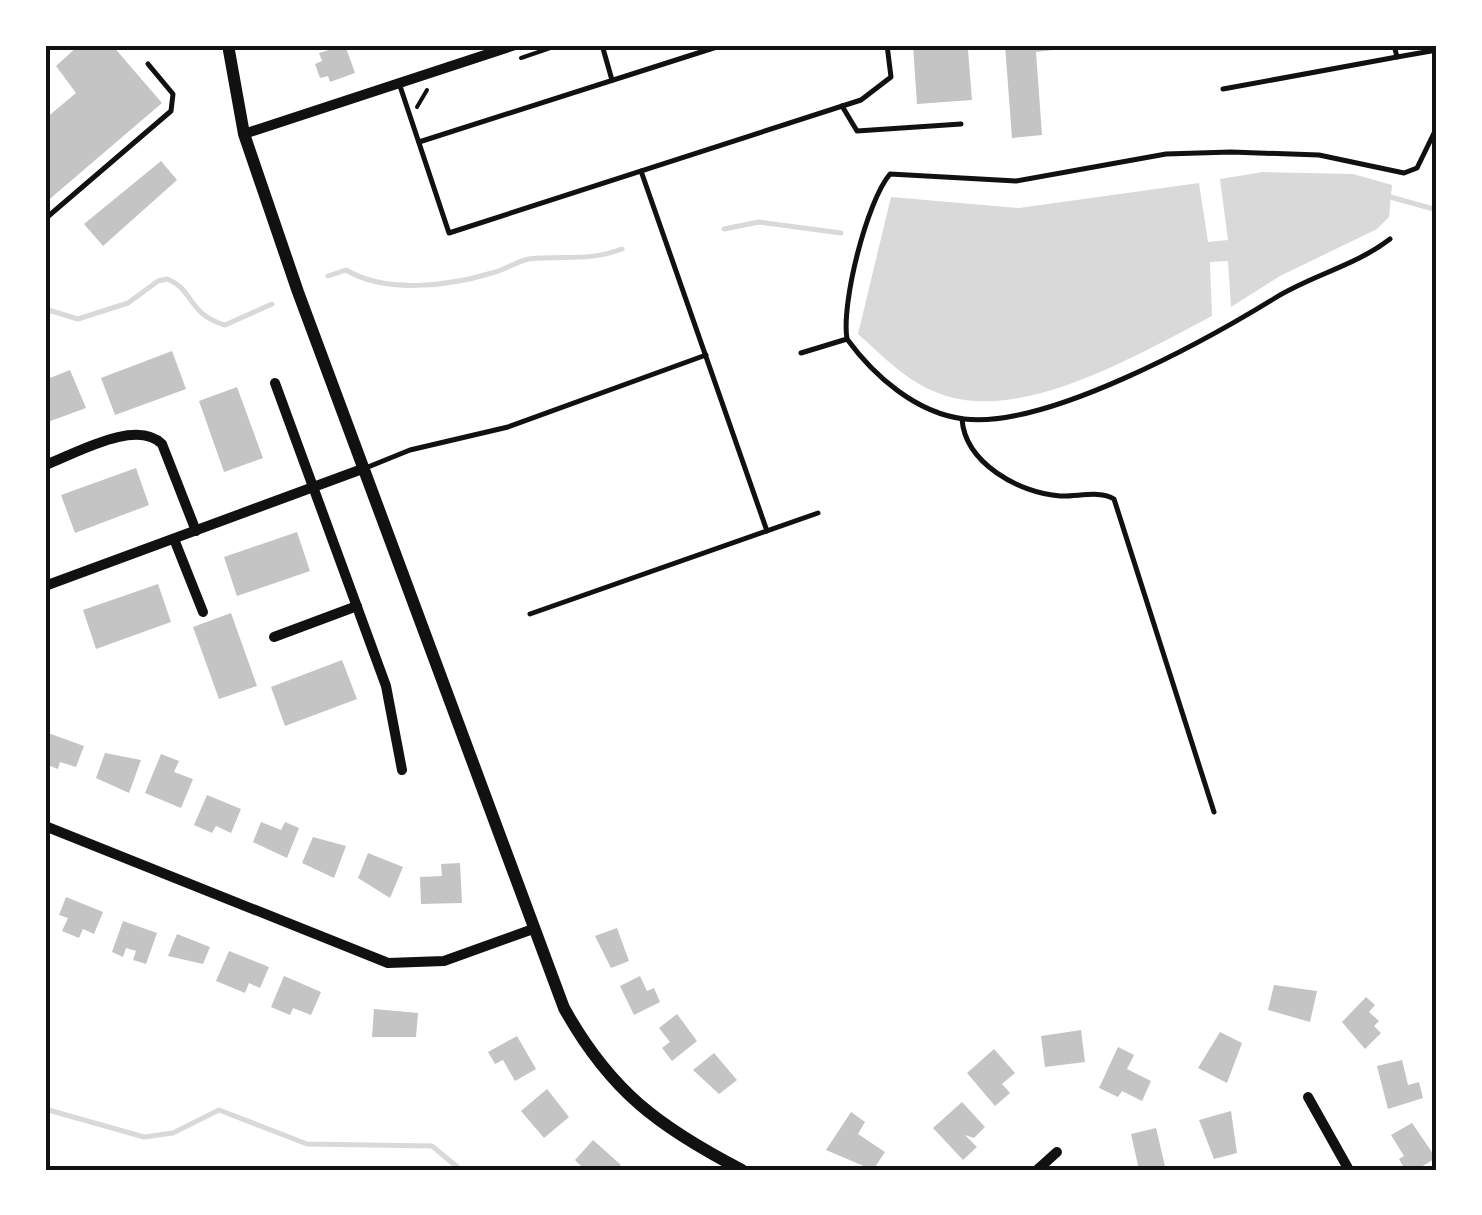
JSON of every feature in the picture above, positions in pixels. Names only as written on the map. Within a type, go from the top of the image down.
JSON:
[{"type":"street","points":[[228,45],[244,134],[564,1008],[598,1064],[649,1116],[742,1170]]},
{"type":"street","points":[[244,134],[515,45]]},
{"type":"street","points":[[275,383],[393,709],[402,770]]},
{"type":"street","points":[[45,465],[135,433],[154,436],[162,444],[196,530]]},
{"type":"street","points":[[45,586],[365,468]]},
{"type":"street","points":[[174,539],[202,612]]},
{"type":"street","points":[[274,638],[357,606]]},
{"type":"street","points":[[45,826],[388,964],[444,960],[533,929]]},
{"type":"street","points":[[1308,1098],[1350,1170]]},
{"type":"street","points":[[1037,1170],[1057,1152]]},
{"type":"lane","points":[[602,45],[612,80]]},
{"type":"lane","points":[[419,142],[723,45]]},
{"type":"lane","points":[[400,83],[449,233],[842,106],[884,87],[891,77],[887,45]]},
{"type":"lane","points":[[1394,45],[1397,57]]},
{"type":"lane","points":[[1223,89],[1437,50]]},
{"type":"lane","points":[[45,218],[171,111],[173,94],[148,64]]},
{"type":"lane","points":[[842,106],[858,130],[961,124]]},
{"type":"lane","points":[[1390,239],[1365,257],[1309,280],[1250,316],[1114,381],[1040,409],[962,419],[906,396],[866,364],[847,338],[846,316],[870,212],[890,174],[1016,181],[1140,158],[1231,152],[1319,155],[1404,173],[1417,168],[1437,127]]},
{"type":"lane","points":[[641,171],[767,530]]},
{"type":"lane","points":[[801,353],[847,338]]},
{"type":"lane","points":[[365,468],[410,450],[508,428],[706,355]]},
{"type":"lane","points":[[962,419],[967,443],[976,456],[1025,487],[1058,496],[1103,494],[1114,499],[1214,812]]},
{"type":"lane","points":[[530,614],[818,513]]},
{"type":"path","points":[[522,58],[559,45]]},
{"type":"path","points":[[408,110],[421,105],[427,89]]},
{"type":"shaded area","points":[[1263,172],[1353,174],[1392,185],[1389,217],[1377,229],[1280,276],[1231,307],[1228,261],[1210,262],[1212,316],[1115,365],[1042,393],[970,401],[938,393],[905,375],[858,334],[891,197],[1019,208],[1199,183],[1208,242],[1228,240],[1220,179]]},
{"type":"building","points":[[79,45],[112,45],[162,103],[45,203],[45,119],[76,93],[56,66]]},
{"type":"building","points":[[345,45],[355,73],[330,82],[328,76],[320,78],[315,64],[322,61],[319,53]]},
{"type":"building","points":[[913,45],[991,45],[968,50],[972,100],[917,104]]},
{"type":"building","points":[[1005,45],[1096,45],[1036,52],[1042,135],[1012,138]]},
{"type":"building","points":[[161,161],[177,180],[103,246],[84,224]]},
{"type":"building","points":[[172,351],[186,389],[115,415],[101,378]]},
{"type":"building","points":[[70,370],[86,408],[45,423],[45,380]]},
{"type":"building","points":[[237,387],[263,458],[224,472],[199,401]]},
{"type":"building","points":[[136,468],[149,505],[75,533],[61,495]]},
{"type":"building","points":[[297,532],[310,571],[237,596],[224,557]]},
{"type":"building","points":[[158,584],[171,622],[96,649],[83,610]]},
{"type":"building","points":[[231,613],[257,686],[219,699],[193,627]]},
{"type":"building","points":[[342,660],[357,699],[285,726],[271,687]]},
{"type":"building","points":[[48,733],[84,746],[76,767],[60,762],[58,769],[45,764]]},
{"type":"building","points":[[105,753],[141,760],[129,793],[96,778]]},
{"type":"building","points":[[161,754],[179,761],[174,772],[193,779],[181,808],[145,793]]},
{"type":"building","points":[[207,795],[241,809],[231,833],[216,826],[212,833],[194,825]]},
{"type":"building","points":[[261,822],[281,830],[285,822],[299,828],[287,858],[253,842]]},
{"type":"building","points":[[313,837],[346,846],[334,878],[302,863]]},
{"type":"building","points":[[368,853],[403,867],[390,898],[358,878]]},
{"type":"building","points":[[460,863],[462,903],[421,904],[420,877],[442,876],[441,864]]},
{"type":"building","points":[[66,897],[103,912],[94,934],[83,929],[79,938],[62,931],[68,918],[59,915]]},
{"type":"building","points":[[123,921],[157,933],[146,964],[133,960],[136,951],[126,948],[123,957],[112,952]]},
{"type":"building","points":[[617,928],[629,961],[611,968],[595,936]]},
{"type":"building","points":[[177,934],[210,947],[203,964],[168,956]]},
{"type":"building","points":[[229,951],[269,967],[260,988],[249,983],[245,993],[216,981]]},
{"type":"building","points":[[284,976],[321,992],[311,1015],[293,1008],[290,1015],[271,1007]]},
{"type":"building","points":[[640,976],[647,991],[654,988],[660,1002],[634,1015],[620,986]]},
{"type":"building","points":[[1274,985],[1317,991],[1310,1022],[1268,1010]]},
{"type":"building","points":[[1366,997],[1375,1005],[1369,1012],[1379,1021],[1374,1026],[1381,1033],[1365,1049],[1342,1022]]},
{"type":"building","points":[[374,1009],[418,1013],[416,1037],[372,1037]]},
{"type":"building","points":[[677,1014],[697,1041],[672,1061],[662,1048],[670,1042],[659,1028]]},
{"type":"building","points":[[1081,1030],[1085,1062],[1045,1067],[1041,1036]]},
{"type":"building","points":[[1220,1032],[1242,1043],[1227,1083],[1198,1068]]},
{"type":"building","points":[[517,1036],[536,1069],[515,1081],[503,1060],[495,1064],[488,1052]]},
{"type":"building","points":[[1118,1047],[1134,1055],[1127,1069],[1151,1081],[1142,1101],[1122,1091],[1118,1097],[1099,1088]]},
{"type":"building","points":[[994,1049],[1015,1073],[1002,1084],[1010,1093],[995,1106],[967,1073]]},
{"type":"building","points":[[714,1053],[737,1080],[719,1094],[693,1070]]},
{"type":"building","points":[[1402,1060],[1408,1085],[1419,1082],[1423,1098],[1388,1109],[1377,1066]]},
{"type":"building","points":[[547,1089],[569,1117],[544,1138],[521,1111]]},
{"type":"building","points":[[962,1102],[985,1127],[974,1138],[965,1135],[977,1147],[963,1160],[933,1128]]},
{"type":"building","points":[[1231,1111],[1237,1153],[1214,1159],[1199,1120]]},
{"type":"building","points":[[851,1112],[865,1122],[858,1134],[885,1152],[873,1170],[826,1150]]},
{"type":"building","points":[[1412,1123],[1436,1158],[1416,1170],[1405,1170],[1399,1159],[1404,1156],[1391,1135]]},
{"type":"building","points":[[1156,1128],[1165,1166],[1139,1170],[1131,1134]]},
{"type":"building","points":[[593,1140],[621,1165],[616,1170],[585,1170],[575,1160]]},
{"type":"waterway","points":[[1387,196],[1437,210]]},
{"type":"waterway","points":[[724,229],[759,222],[841,233]]},
{"type":"waterway","points":[[328,276],[346,270],[362,278],[398,285],[437,284],[492,273],[529,259],[586,257],[622,249]]},
{"type":"waterway","points":[[45,309],[78,319],[128,303],[158,281],[167,279],[176,283],[204,315],[225,325],[272,304]]},
{"type":"waterway","points":[[45,1109],[144,1137],[173,1133],[219,1110],[307,1144],[432,1146],[461,1170]]}]
